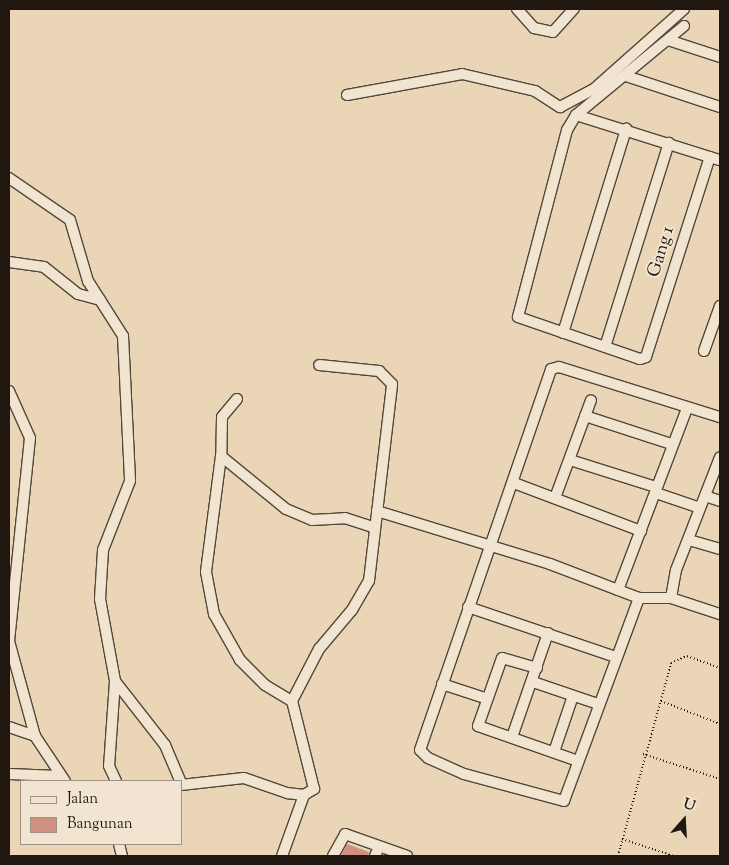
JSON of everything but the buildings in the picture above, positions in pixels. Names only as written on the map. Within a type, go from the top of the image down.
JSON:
[{"type":"street","points":[[517,9],[516,14],[534,28],[553,32],[574,9]]},
{"type":"street","points":[[347,95],[462,74],[535,91],[560,106],[594,89],[684,9]]},
{"type":"street","points":[[669,143],[605,347],[518,317],[516,311],[567,130],[576,115],[626,76],[684,26]]},
{"type":"street","points":[[668,40],[720,57]]},
{"type":"street","points":[[626,76],[720,107]]},
{"type":"street","points":[[576,115],[715,158]]},
{"type":"street","points":[[563,333],[626,129]]},
{"type":"street","name":"Gang 1","points":[[605,347],[640,359],[646,357],[715,158]]},
{"type":"street","points":[[9,178],[70,220],[88,281],[123,336],[131,475],[99,567],[100,598],[115,681],[109,766],[116,780]]},
{"type":"street","points":[[9,262],[44,267],[78,294],[100,300]]},
{"type":"street","points":[[704,351],[720,306]]},
{"type":"street","points":[[182,783],[244,778],[304,795],[314,790],[292,701],[319,649],[352,610],[369,581],[373,527],[378,511],[392,384],[379,371],[319,365]]},
{"type":"street","points":[[639,598],[598,704],[578,760],[567,799],[558,803],[428,758],[420,750],[468,607],[514,484],[551,368],[559,367],[720,417]]},
{"type":"street","points":[[9,391],[30,438],[9,641],[35,736],[62,778]]},
{"type":"street","points":[[237,399],[222,417],[222,456],[206,572],[214,614],[240,660],[265,685],[292,701]]},
{"type":"street","points":[[555,498],[591,400]]},
{"type":"street","points":[[618,590],[656,490],[671,444],[687,408]]},
{"type":"street","points":[[585,416],[671,444]]},
{"type":"street","points":[[222,456],[286,509],[312,520],[345,518],[373,527]]},
{"type":"street","points":[[671,598],[700,508],[720,458]]},
{"type":"street","points":[[570,460],[656,490],[700,508]]},
{"type":"street","points":[[514,484],[641,531]]},
{"type":"street","points":[[705,496],[720,501]]},
{"type":"street","points":[[378,511],[492,546],[639,598],[671,598],[720,614]]},
{"type":"street","points":[[690,540],[720,549]]},
{"type":"street","points":[[468,607],[616,657]]},
{"type":"street","points":[[512,737],[533,682],[548,633]]},
{"type":"street","points":[[537,668],[502,658],[485,698],[478,726],[578,760]]},
{"type":"street","points":[[115,681],[165,745],[180,780]]},
{"type":"street","points":[[533,682],[598,704]]},
{"type":"street","points":[[442,684],[485,698]]},
{"type":"street","points":[[554,752],[573,696]]},
{"type":"street","points":[[9,727],[35,736]]},
{"type":"street","points":[[9,774],[62,778]]},
{"type":"street","points":[[282,856],[304,795]]},
{"type":"street","points":[[333,856],[346,834],[377,851],[407,856]]},
{"type":"path","points":[[618,856],[620,839],[643,754],[672,663],[687,656],[720,668]]},
{"type":"path","points":[[661,702],[720,724]]},
{"type":"path","points":[[643,754],[720,780]]},
{"type":"path","points":[[620,839],[674,856]]}]
